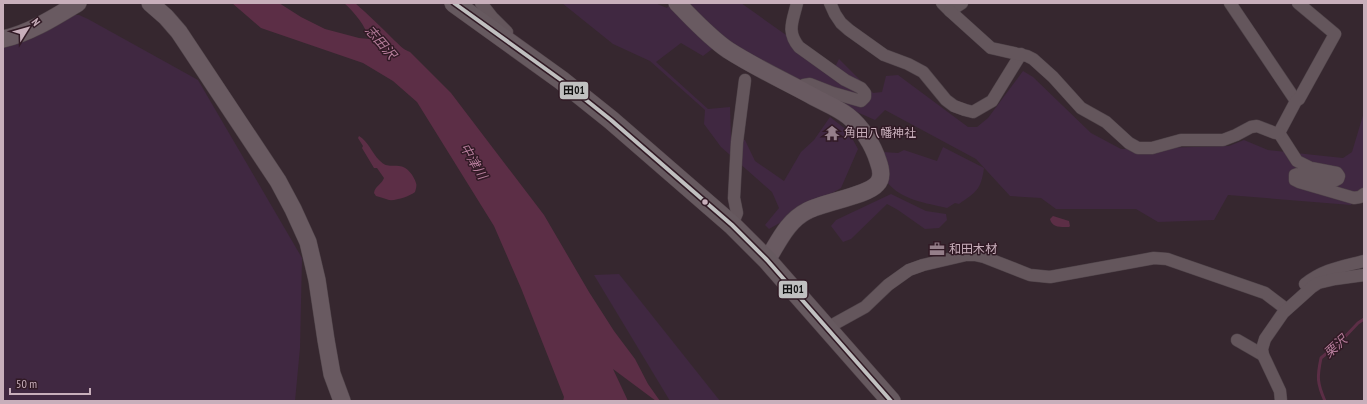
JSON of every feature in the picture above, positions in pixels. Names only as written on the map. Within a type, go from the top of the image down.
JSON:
[{"type":"main road","points":[[461,5],[561,80],[611,120],[732,225],[767,260],[891,401]]},
{"type":"street","points":[[3,39],[33,28],[78,3]]},
{"type":"street","points":[[150,3],[163,13],[179,32],[278,181],[293,209],[308,242],[317,280],[332,374],[342,401]]},
{"type":"street","points":[[677,3],[727,49],[751,64],[849,117],[869,141],[877,156],[881,175],[878,184],[869,190],[818,206],[801,215],[784,231],[767,260]]},
{"type":"street","points":[[797,3],[791,34],[794,40],[799,46],[845,80],[861,88],[865,93],[865,97],[861,101],[852,99],[810,84],[804,85],[802,91]]},
{"type":"street","points":[[830,3],[834,14],[849,30],[884,55],[908,64],[923,72],[946,100],[954,106],[965,110],[973,112],[992,101],[1021,54]]},
{"type":"street","points":[[946,7],[962,3]]},
{"type":"street","points":[[1230,3],[1296,101]]},
{"type":"street","points":[[1278,133],[1296,101],[1299,99],[1335,34],[1298,3]]},
{"type":"street","points":[[486,6],[500,26],[514,38],[511,44]]},
{"type":"street","points":[[946,7],[991,48],[1021,54],[1034,59],[1081,108],[1106,122],[1129,143],[1138,148],[1152,148],[1181,140],[1223,140],[1251,127],[1257,126],[1278,133],[1297,162],[1311,168],[1337,173],[1339,176],[1338,179],[1334,181],[1298,174],[1295,175],[1295,180],[1354,198],[1360,197],[1364,194]]},
{"type":"street","points":[[732,225],[737,213],[734,198],[737,142],[745,80]]},
{"type":"street","points":[[827,328],[865,307],[888,285],[909,270],[922,265],[966,255],[984,257],[1030,274],[1050,277],[1154,258],[1167,259],[1265,293],[1289,307]]},
{"type":"street","points":[[1289,307],[1290,300],[1295,293],[1306,283],[1321,273],[1364,261]]},
{"type":"street","points":[[1281,401],[1280,391],[1263,355],[1262,349],[1265,339],[1289,307],[1318,283],[1364,275]]},
{"type":"street","points":[[1237,340],[1263,355]]},
{"type":"shaded area","points":[[562,3],[655,3],[667,8],[671,3],[741,3],[834,69],[839,59],[873,93],[882,92],[886,76],[898,75],[968,127],[977,127],[988,118],[1023,71],[1033,77],[1091,133],[1121,149],[1229,146],[1244,140],[1268,150],[1343,158],[1352,152],[1364,112],[1364,190],[1351,205],[1228,195],[1214,220],[1158,222],[1136,209],[1056,209],[1041,198],[1010,196],[976,159],[885,110],[875,120],[850,109],[724,40],[703,56],[681,43],[656,62],[708,109],[730,107],[731,138],[745,140],[755,161],[784,181],[801,152],[814,140],[830,117],[848,131],[858,149],[841,188],[769,229],[765,225],[779,208],[772,192],[721,147],[704,124],[705,110],[650,61],[613,44]]},
{"type":"shaded area","points":[[66,15],[79,15],[88,19],[198,80],[302,258],[300,348],[295,401],[3,401],[3,49],[14,36]]},
{"type":"shaded area","points":[[943,147],[984,168],[977,190],[959,204],[955,203],[947,208],[914,200],[899,193],[887,182],[889,170],[883,152],[898,153],[904,150],[937,161]]},
{"type":"shaded area","points":[[891,194],[926,211],[946,214],[947,220],[939,228],[925,229],[887,204],[851,239],[843,242],[831,226],[836,220]]},
{"type":"shaded area","points":[[619,274],[720,401],[670,401],[594,275]]},
{"type":"water","points":[[232,3],[279,3],[301,17],[325,29],[359,38],[369,39],[359,20],[344,3],[355,3],[405,50],[410,52],[451,93],[544,215],[589,292],[614,331],[635,359],[648,384],[660,401],[656,401],[613,369],[628,401],[563,401],[564,397],[521,288],[494,226],[417,102],[393,81],[363,63],[261,28]]},
{"type":"water","points":[[359,136],[365,141],[382,163],[389,166],[402,166],[410,172],[414,177],[416,184],[415,192],[395,200],[389,200],[376,196],[374,193],[384,178],[377,168],[374,168],[362,148],[363,146],[358,138]]},
{"type":"water","points":[[1053,216],[1069,221],[1070,226],[1063,227],[1053,224],[1050,219]]},
{"type":"waterway","name":"栗沢","points":[[1325,401],[1318,380],[1321,358],[1364,319]]},
{"type":"transit line","name":"田01","points":[[454,3],[561,80],[611,120],[732,225],[767,260],[891,401]]},
{"type":"place","name":"角田八幡神社","points":[[832,133]]},
{"type":"place","name":"和田木材","points":[[937,249]]},
{"type":"water label","name":"志田沢","points":[[381,42]]},
{"type":"water label","name":"中津川","points":[[474,161]]}]
